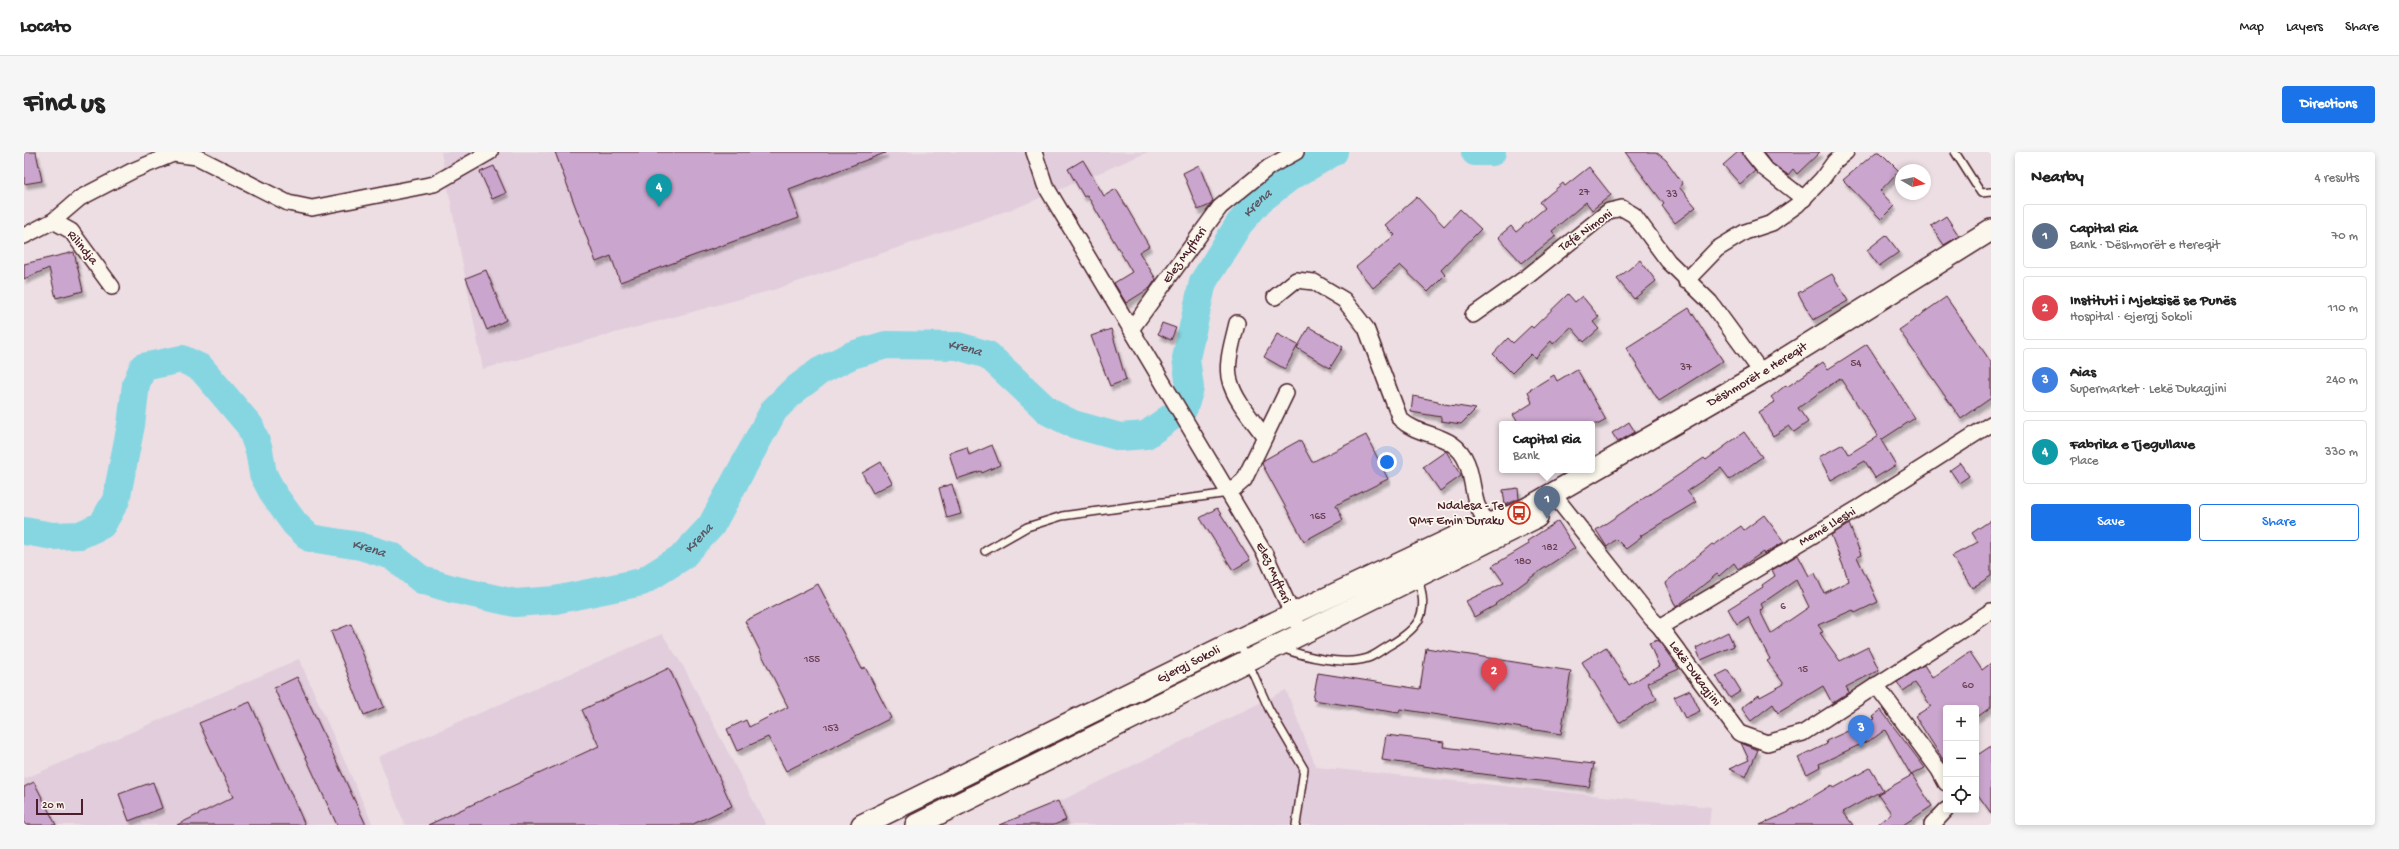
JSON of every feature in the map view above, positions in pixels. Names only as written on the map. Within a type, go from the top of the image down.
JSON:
[{"type":"main road","name":"Dëshmorët e Hereqit","points":[[1521,520],[1762,373],[1991,230]]},
{"type":"main road","points":[[1556,499],[1769,382],[1991,243]]},
{"type":"main road","name":"Gjergj Sokoli","points":[[862,825],[1238,640],[1462,534],[1487,524],[1521,520]]},
{"type":"main road","name":"Gjergj Sokoli","points":[[916,825],[1417,578],[1521,520]]},
{"type":"street","points":[[53,221],[80,198],[132,171],[173,154],[198,157],[288,203],[312,208],[434,184],[490,152]]},
{"type":"street","points":[[1034,152],[1045,185],[1132,328]]},
{"type":"street","name":"Elez Myftari","points":[[1296,152],[1269,167],[1220,208],[1132,328],[1265,554],[1302,634]]},
{"type":"street","points":[[1751,152],[1764,168],[1804,199]]},
{"type":"street","points":[[1686,281],[1716,249],[1745,232],[1772,223],[1804,199],[1835,161],[1846,152]]},
{"type":"street","name":"Tafë Nimoni","points":[[1473,315],[1528,276],[1609,211],[1622,208],[1634,215],[1668,261],[1686,281],[1710,302],[1762,373]]},
{"type":"street","name":"Rilindja","points":[[24,236],[53,221],[71,231],[112,286]]},
{"type":"street","points":[[1275,297],[1296,280],[1314,282],[1344,300],[1366,328],[1400,419],[1409,427],[1452,443],[1460,451],[1471,472],[1477,504],[1487,524]]},
{"type":"street","points":[[1237,323],[1229,364],[1230,381],[1240,400],[1264,436]]},
{"type":"street","points":[[1229,493],[1244,480],[1286,393]]},
{"type":"street","name":"Memë Lleshi","points":[[1660,627],[1857,509],[1991,424]]},
{"type":"street","name":"Lekë Dukagjini","points":[[1556,499],[1660,627],[1739,733],[1767,743],[1803,733],[1991,611]]},
{"type":"street","points":[[1876,685],[1943,777]]},
{"type":"street","points":[[1932,825],[1943,813]]},
{"type":"lane","points":[[1956,152],[1981,193],[1991,192]]},
{"type":"lane","points":[[985,551],[1027,527],[1062,516],[1229,493]]},
{"type":"lane","points":[[1278,646],[1302,656],[1342,660],[1368,658],[1410,633],[1420,620],[1422,591],[1417,578]]},
{"type":"lane","points":[[1238,640],[1246,661],[1269,709],[1304,769],[1296,825]]},
{"type":"shaded area","points":[[441,152],[1148,152],[1021,206],[773,290],[483,369]]},
{"type":"shaded area","points":[[662,634],[683,666],[766,825],[405,825],[378,757]]},
{"type":"shaded area","points":[[299,659],[373,825],[24,825],[24,779]]},
{"type":"shaded area","points":[[1286,690],[1316,767],[1711,807],[1709,825],[1012,825]]},
{"type":"building","points":[[24,152],[36,152],[42,181],[24,184]]},
{"type":"building","points":[[555,152],[885,153],[789,189],[799,218],[620,282],[611,256],[596,262]]},
{"type":"building","points":[[1625,152],[1656,152],[1666,160],[1683,184],[1679,187],[1696,207],[1675,223],[1662,206],[1664,204]]},
{"type":"building","points":[[1738,152],[1742,152],[1755,171],[1740,184],[1723,165]]},
{"type":"building","points":[[1763,152],[1820,152],[1797,174],[1793,169],[1788,175],[1770,162]]},
{"type":"building","points":[[1876,152],[1880,152],[1895,167],[1895,175],[1880,191],[1894,206],[1881,219],[1843,180]]},
{"type":"building","points":[[1083,160],[1104,196],[1116,189],[1149,246],[1139,252],[1156,279],[1150,288],[1126,303],[1114,283],[1132,272],[1087,195],[1084,197],[1068,169]]},
{"type":"building","points":[[1199,165],[1213,201],[1210,205],[1198,210],[1183,173]]},
{"type":"building","points":[[494,166],[506,193],[492,199],[480,172]]},
{"type":"building","points":[[1589,167],[1611,195],[1592,210],[1586,202],[1552,231],[1556,236],[1522,263],[1498,237],[1511,226],[1516,232],[1545,208],[1540,202],[1563,183],[1565,186]]},
{"type":"building","points":[[1417,197],[1444,226],[1460,209],[1481,229],[1441,270],[1445,275],[1428,292],[1400,265],[1373,288],[1356,267],[1395,235],[1385,225]]},
{"type":"building","points":[[1946,216],[1959,236],[1944,245],[1931,226]]},
{"type":"building","points":[[1886,235],[1899,252],[1879,266],[1867,250]]},
{"type":"building","points":[[74,252],[83,291],[56,298],[49,268],[24,279],[24,264]]},
{"type":"building","points":[[1640,260],[1656,281],[1634,299],[1617,279]]},
{"type":"building","points":[[486,270],[506,320],[487,330],[466,278]]},
{"type":"building","points":[[1832,274],[1848,301],[1813,320],[1798,293]]},
{"type":"building","points":[[1568,294],[1575,302],[1582,296],[1599,317],[1593,322],[1599,329],[1584,342],[1571,327],[1553,344],[1551,341],[1535,358],[1531,354],[1512,373],[1493,354],[1508,338],[1513,343],[1531,326],[1533,328]]},
{"type":"building","points":[[1946,297],[1991,362],[1991,398],[1961,419],[1899,330]]},
{"type":"building","points":[[1689,308],[1723,361],[1659,401],[1626,348]]},
{"type":"building","points":[[1162,323],[1176,328],[1171,340],[1158,334]]},
{"type":"building","points":[[1309,327],[1343,347],[1330,368],[1297,348]]},
{"type":"building","points":[[1111,329],[1126,380],[1110,386],[1091,336]]},
{"type":"building","points":[[1277,334],[1298,345],[1285,369],[1264,357]]},
{"type":"building","points":[[1867,344],[1915,418],[1881,440],[1896,465],[1875,478],[1865,461],[1831,480],[1819,457],[1843,444],[1849,454],[1878,436],[1840,378],[1798,408],[1808,422],[1794,432],[1789,426],[1773,436],[1759,412],[1775,402],[1771,397],[1786,385],[1787,387],[1823,362],[1828,369]]},
{"type":"building","points":[[1577,369],[1606,420],[1599,424],[1595,424],[1595,421],[1517,421],[1513,415],[1532,403],[1528,391],[1554,375],[1557,381]]},
{"type":"building","points":[[1413,396],[1438,401],[1438,403],[1476,409],[1461,424],[1441,421],[1441,417],[1411,412]]},
{"type":"building","points":[[1629,422],[1635,432],[1618,442],[1612,433]]},
{"type":"building","points":[[1744,432],[1762,457],[1730,480],[1721,468],[1687,491],[1696,502],[1640,536],[1642,537],[1626,549],[1616,539],[1607,547],[1596,530],[1704,458],[1706,460]]},
{"type":"building","points":[[1366,435],[1388,479],[1336,505],[1343,520],[1304,541],[1262,464],[1264,460],[1300,440],[1312,462]]},
{"type":"building","points":[[992,445],[1000,465],[982,473],[981,471],[957,479],[949,453],[967,447],[969,455]]},
{"type":"building","points":[[1446,451],[1461,476],[1440,491],[1423,467]]},
{"type":"building","points":[[881,462],[892,483],[873,493],[862,473]]},
{"type":"building","points":[[1960,463],[1969,476],[1959,483],[1950,470]]},
{"type":"building","points":[[952,484],[961,514],[947,518],[939,488]]},
{"type":"building","points":[[1518,488],[1519,499],[1505,505],[1503,490]]},
{"type":"building","points":[[1217,508],[1250,560],[1233,570],[1200,518]]},
{"type":"building","points":[[1764,515],[1784,542],[1764,554],[1763,552],[1738,569],[1734,563],[1719,576],[1717,574],[1676,607],[1665,583],[1712,544],[1714,545],[1741,526],[1744,530]]},
{"type":"building","points":[[1991,520],[1991,576],[1972,588],[1952,556],[1978,542],[1972,533]]},
{"type":"building","points":[[1558,521],[1575,548],[1540,571],[1495,604],[1496,605],[1474,617],[1466,601],[1504,583],[1492,566],[1529,544],[1527,541]]},
{"type":"building","points":[[1849,524],[1861,555],[1857,557],[1878,602],[1855,613],[1853,610],[1818,625],[1823,632],[1820,633],[1840,661],[1868,647],[1879,670],[1846,687],[1849,692],[1832,703],[1823,686],[1778,713],[1773,704],[1751,721],[1741,708],[1759,695],[1760,697],[1784,684],[1767,661],[1770,659],[1748,617],[1737,624],[1728,609],[1763,587],[1762,585],[1775,576],[1772,570],[1798,555],[1809,576],[1815,573],[1824,593],[1849,581],[1831,535]],"holes":[[[1796,580],[1809,607],[1771,633],[1760,611],[1763,608],[1761,604]]]},
{"type":"building","points":[[818,584],[862,669],[865,667],[891,718],[786,771],[768,737],[737,751],[727,729],[746,720],[749,727],[788,707],[745,621]]},
{"type":"building","points":[[351,624],[384,707],[364,715],[331,632]]},
{"type":"building","points":[[1728,632],[1734,646],[1701,660],[1696,648]]},
{"type":"building","points":[[1658,640],[1679,669],[1647,683],[1657,699],[1619,723],[1582,662],[1606,647],[1629,685],[1659,666],[1649,643]]},
{"type":"building","points":[[1426,648],[1571,671],[1561,734],[1400,709],[1399,713],[1313,700],[1318,673],[1420,689]]},
{"type":"building","points":[[1970,652],[1982,670],[1991,663],[1991,707],[1979,716],[1979,705],[1943,705],[1943,759],[1915,716],[1931,706],[1915,683],[1903,691],[1897,682],[1924,665],[1932,678]]},
{"type":"building","points":[[669,668],[732,806],[691,825],[428,825],[599,746],[582,710]]},
{"type":"building","points":[[1728,670],[1741,691],[1730,698],[1716,676]]},
{"type":"building","points":[[297,677],[366,825],[337,825],[274,688]]},
{"type":"building","points":[[1690,690],[1700,711],[1685,718],[1674,697]]},
{"type":"building","points":[[250,702],[305,825],[177,825],[233,797],[199,723]]},
{"type":"building","points":[[1881,710],[1925,768],[1911,775],[1885,730],[1874,738],[1819,764],[1820,767],[1807,774],[1798,758],[1827,744],[1826,741],[1874,719],[1872,717]]},
{"type":"building","points":[[1386,735],[1444,742],[1443,747],[1594,764],[1589,787],[1458,771],[1382,760]]},
{"type":"building","points":[[1741,743],[1758,750],[1746,777],[1729,769],[1749,760]]},
{"type":"building","points":[[1991,746],[1991,813],[1979,796],[1979,754]]},
{"type":"building","points":[[1870,768],[1883,790],[1843,812],[1853,825],[1760,825],[1789,812],[1832,785],[1834,788]]},
{"type":"building","points":[[1912,775],[1932,806],[1903,825],[1877,825],[1891,813],[1878,794]]},
{"type":"building","points":[[34,782],[56,825],[24,825],[24,787]]},
{"type":"building","points":[[153,782],[162,808],[129,821],[119,794]]},
{"type":"building","points":[[1058,801],[1066,820],[1054,825],[999,825]]},
{"type":"waterway","name":"Krena","points":[[24,531],[53,536],[80,535],[102,525],[116,500],[131,425],[136,384],[143,367],[182,359],[201,368],[250,426],[259,450],[263,474],[274,495],[295,524],[310,538],[360,546],[392,556],[422,580],[452,589],[515,603],[555,600],[642,582],[682,557],[711,526],[774,410],[793,391],[820,371],[852,355],[886,345],[958,346],[988,355],[1049,412],[1073,424],[1120,437],[1146,435],[1184,408],[1190,388],[1186,358],[1203,282],[1239,224],[1259,201],[1289,178],[1334,152]]},
{"type":"waterway","name":"Krena","points":[[1475,152],[1492,152]]},
{"type":"place","name":"Fabrika e Tjegullave","points":[[659,207]]},
{"type":"place","name":"Ndalesa - Te QMF Emin Duraku","points":[[1519,513]]},
{"type":"place","name":"Capital Ria","points":[[1547,519]]},
{"type":"place","name":"Instituti i Mjeksisë se Punës","points":[[1494,691]]},
{"type":"place","name":"Aias","points":[[1861,748]]}]
